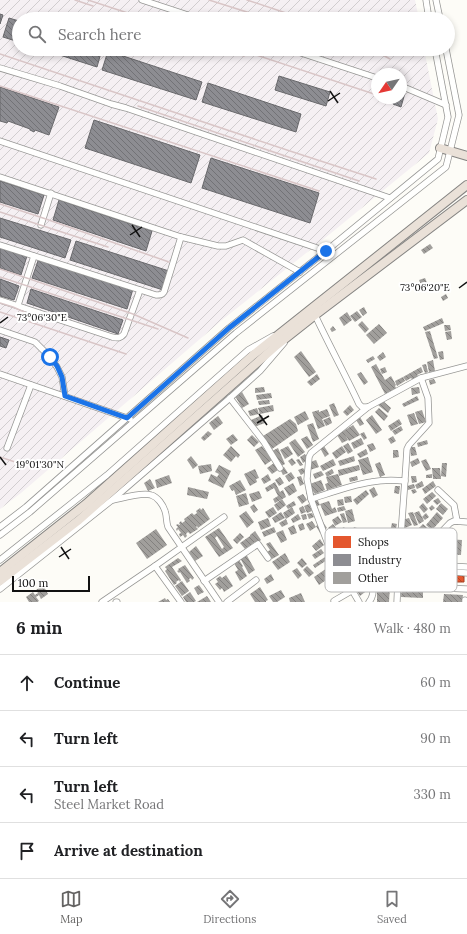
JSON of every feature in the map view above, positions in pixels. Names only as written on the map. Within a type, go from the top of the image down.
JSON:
[{"type":"highway","points":[[440,148],[467,156]]},
{"type":"highway","points":[[0,581],[79,520],[271,350],[290,330],[467,184]]},
{"type":"highway","points":[[0,572],[86,504],[253,356],[290,330],[315,315],[466,201]]},
{"type":"street","points":[[142,0],[179,12]]},
{"type":"street","points":[[426,0],[428,12]]},
{"type":"street","points":[[436,0],[439,12]]},
{"type":"street","points":[[311,56],[371,76]]},
{"type":"street","points":[[0,527],[26,507],[229,328],[438,159],[448,117],[436,56]]},
{"type":"street","points":[[0,535],[30,512],[236,333],[446,167],[459,115],[447,56]]},
{"type":"street","points":[[0,68],[60,86],[390,198]]},
{"type":"street","points":[[407,89],[446,105]]},
{"type":"street","points":[[0,141],[326,251]]},
{"type":"street","points":[[0,177],[181,237],[218,246],[226,246],[243,240],[300,272]]},
{"type":"street","points":[[41,225],[51,193]]},
{"type":"street","points":[[0,244],[159,295],[164,292],[181,237]]},
{"type":"street","points":[[18,305],[34,256]]},
{"type":"street","points":[[0,300],[104,335],[118,338],[124,334],[140,290]]},
{"type":"street","points":[[315,315],[345,374],[358,404],[362,407],[368,407]]},
{"type":"street","points":[[0,330],[35,342],[50,357],[57,366],[62,377],[65,396]]},
{"type":"street","points":[[0,589],[112,500],[230,398],[260,371],[290,330]]},
{"type":"street","points":[[0,560],[107,475],[248,350],[290,330]]},
{"type":"street","points":[[325,536],[311,499],[307,479],[309,457],[311,453],[368,407],[421,378],[467,366]]},
{"type":"street","points":[[0,374],[134,421]]},
{"type":"street","points":[[401,528],[407,449],[429,423],[428,398],[421,378]]},
{"type":"street","points":[[7,448],[31,385]]},
{"type":"street","points":[[230,398],[264,442],[280,468]]},
{"type":"street","points":[[311,499],[370,482],[388,480],[405,481]]},
{"type":"street","points":[[438,490],[454,505],[457,521]]},
{"type":"street","points":[[112,500],[132,496],[152,495],[158,499],[166,513],[166,523],[168,527],[218,602]]},
{"type":"street","points":[[102,602],[224,517]]},
{"type":"street","points":[[444,528],[451,522],[467,522]]},
{"type":"street","points":[[204,581],[258,544],[268,558]]},
{"type":"street","points":[[155,566],[181,602]]},
{"type":"street","points":[[457,566],[467,567]]},
{"type":"street","points":[[457,572],[467,573]]},
{"type":"street","points":[[227,602],[256,580]]},
{"type":"street","points":[[457,589],[467,589]]},
{"type":"street","points":[[334,601],[349,592]]},
{"type":"street","points":[[353,592],[359,602]]},
{"type":"street","points":[[369,602],[372,599],[373,592]]},
{"type":"shaded area","points":[[0,0],[415,0],[418,12],[12,12],[12,56],[425,56],[438,119],[429,153],[222,320],[21,493],[0,509]]},
{"type":"building: Shops","points":[[457,574],[464,574],[464,582],[457,582]]},
{"type":"building: Industry","points":[[0,14],[3,15],[0,24]]},
{"type":"building: Industry","points":[[9,18],[12,19],[12,40],[3,37]]},
{"type":"building: Industry","points":[[63,56],[100,56],[97,67]]},
{"type":"building: Industry","points":[[106,56],[123,56],[202,82],[196,100],[102,70]]},
{"type":"building: Industry","points":[[279,76],[330,92],[326,106],[275,90]]},
{"type":"building: Industry","points":[[208,83],[301,114],[296,132],[202,102]]},
{"type":"building: Industry","points":[[0,87],[59,107],[49,135],[35,130],[34,132],[30,129],[8,121],[7,123],[0,121]]},
{"type":"building: Industry","points":[[393,104],[402,104],[401,107]]},
{"type":"building: Industry","points":[[94,120],[200,155],[191,183],[85,148]]},
{"type":"building: Industry","points":[[211,158],[319,193],[310,223],[202,188]]},
{"type":"building: Industry","points":[[0,181],[44,195],[38,214],[0,202]]},
{"type":"building: Industry","points":[[59,200],[152,231],[146,251],[53,220]]},
{"type":"building: Industry","points":[[0,218],[71,240],[65,258],[0,237]]},
{"type":"building: Industry","points":[[76,241],[169,271],[163,290],[70,260]]},
{"type":"building: Industry","points":[[0,247],[27,256],[21,275],[0,268]]},
{"type":"building: Industry","points":[[39,258],[133,289],[127,309],[32,278]]},
{"type":"building: Industry","points":[[0,279],[19,286],[14,300],[0,296]]},
{"type":"building: Industry","points":[[31,289],[123,320],[118,334],[27,303]]},
{"type":"building: Industry","points":[[0,337],[9,340],[6,348],[0,346]]},
{"type":"building: Other","points":[[430,244],[433,248],[424,254],[421,250]]},
{"type":"building: Other","points":[[425,278],[428,285],[422,287],[419,280]]},
{"type":"building: Other","points":[[446,294],[448,298],[443,301],[441,297]]},
{"type":"building: Other","points":[[364,307],[367,313],[363,316],[359,310]]},
{"type":"building: Other","points":[[357,311],[362,317],[355,322],[350,316]]},
{"type":"building: Other","points":[[347,312],[352,320],[344,326],[339,318]]},
{"type":"building: Other","points":[[442,318],[444,323],[425,331],[423,327]]},
{"type":"building: Other","points":[[362,321],[369,329],[365,333],[358,325]]},
{"type":"building: Other","points":[[379,324],[387,333],[374,344],[366,335]]},
{"type":"building: Other","points":[[444,325],[450,325],[451,330],[445,331]]},
{"type":"building: Other","points":[[333,326],[336,330],[332,332],[330,329]]},
{"type":"building: Other","points":[[430,331],[438,358],[434,359],[425,332]]},
{"type":"building: Other","points":[[451,331],[452,339],[447,340],[445,332]]},
{"type":"building: Other","points":[[301,351],[316,372],[309,377],[294,357]]},
{"type":"building: Other","points":[[443,351],[444,359],[440,360],[438,352]]},
{"type":"building: Other","points":[[383,352],[386,357],[380,361],[377,357]]},
{"type":"building: Other","points":[[373,356],[375,359],[368,363],[366,360]]},
{"type":"building: Other","points":[[433,360],[435,371],[429,372],[427,362]]},
{"type":"building: Other","points":[[376,364],[385,380],[391,376],[396,385],[396,388],[385,394],[371,367]]},
{"type":"building: Other","points":[[426,364],[428,372],[425,373],[422,365]]},
{"type":"building: Other","points":[[385,367],[387,372],[382,374],[380,369]]},
{"type":"building: Other","points":[[421,367],[423,372],[417,375],[419,377],[413,380],[411,378],[406,381],[403,377]]},
{"type":"building: Other","points":[[361,372],[368,382],[364,385],[357,374]]},
{"type":"building: Other","points":[[317,374],[320,379],[311,386],[307,382]]},
{"type":"building: Other","points":[[403,377],[405,381],[397,386],[395,381]]},
{"type":"building: Other","points":[[434,379],[436,383],[430,385],[429,380]]},
{"type":"building: Other","points":[[264,387],[265,392],[255,393],[255,388]]},
{"type":"building: Other","points":[[419,387],[420,393],[412,395],[411,388]]},
{"type":"building: Other","points":[[242,392],[249,404],[242,408],[235,396]]},
{"type":"building: Other","points":[[271,393],[272,398],[257,400],[256,395]]},
{"type":"building: Other","points":[[417,396],[419,400],[404,407],[402,404]]},
{"type":"building: Other","points":[[269,400],[270,404],[259,405],[258,401]]},
{"type":"building: Other","points":[[382,400],[391,408],[388,413],[378,405]]},
{"type":"building: Other","points":[[334,403],[339,415],[334,417],[329,405]]},
{"type":"building: Other","points":[[273,405],[274,411],[260,414],[258,408]]},
{"type":"building: Other","points":[[350,405],[354,410],[347,416],[343,412]]},
{"type":"building: Other","points":[[257,408],[259,414],[250,416],[248,411]]},
{"type":"building: Other","points":[[379,408],[388,416],[384,421],[375,412]]},
{"type":"building: Other","points":[[327,409],[330,416],[322,419],[325,426],[318,429],[312,412],[319,410],[319,412]]},
{"type":"building: Other","points":[[422,410],[426,422],[419,424],[415,412]]},
{"type":"building: Other","points":[[305,411],[309,419],[298,425],[294,417]]},
{"type":"building: Other","points":[[414,413],[418,424],[411,426],[407,415]]},
{"type":"building: Other","points":[[262,415],[265,423],[254,427],[251,420]]},
{"type":"building: Other","points":[[372,415],[382,430],[376,434],[366,420]]},
{"type":"building: Other","points":[[218,416],[223,423],[214,430],[209,423]]},
{"type":"building: Other","points":[[330,417],[332,423],[326,426],[323,420]]},
{"type":"building: Other","points":[[360,417],[364,424],[360,426],[356,420]]},
{"type":"building: Other","points":[[290,419],[296,424],[298,431],[272,449],[263,436]]},
{"type":"building: Other","points":[[399,419],[402,424],[391,431],[388,426]]},
{"type":"building: Other","points":[[313,423],[319,439],[313,442],[307,425]]},
{"type":"building: Other","points":[[353,425],[360,435],[349,441],[345,434],[348,440],[342,443],[337,435]]},
{"type":"building: Other","points":[[401,426],[403,430],[395,435],[392,431]]},
{"type":"building: Other","points":[[208,431],[212,434],[204,441],[201,438]]},
{"type":"building: Other","points":[[364,432],[367,438],[364,440],[360,434]]},
{"type":"building: Other","points":[[233,434],[238,440],[231,445],[226,439]]},
{"type":"building: Other","points":[[252,435],[259,442],[254,447],[247,440]]},
{"type":"building: Other","points":[[307,436],[313,445],[307,449],[301,439]]},
{"type":"building: Other","points":[[393,436],[396,441],[391,444],[388,439]]},
{"type":"building: Other","points":[[361,438],[364,444],[354,449],[351,443]]},
{"type":"building: Other","points":[[295,439],[305,452],[298,457],[289,443]]},
{"type":"building: Other","points":[[427,440],[428,444],[418,447],[417,443]]},
{"type":"building: Other","points":[[348,443],[353,451],[348,454],[343,446]]},
{"type":"building: Other","points":[[373,443],[376,449],[370,452],[367,445]]},
{"type":"building: Other","points":[[231,446],[240,455],[238,458],[236,456],[231,462],[223,455]]},
{"type":"building: Other","points":[[262,446],[272,460],[265,465],[255,450]]},
{"type":"building: Other","points":[[288,446],[293,454],[285,459],[280,450]]},
{"type":"building: Other","points":[[324,446],[329,454],[325,457],[320,448]]},
{"type":"building: Other","points":[[342,446],[346,452],[336,459],[332,453]]},
{"type":"building: Other","points":[[410,447],[415,447],[417,455],[411,456]]},
{"type":"building: Other","points":[[278,448],[285,464],[279,467],[272,451]]},
{"type":"building: Other","points":[[366,449],[368,454],[360,458],[357,454]]},
{"type":"building: Other","points":[[393,450],[398,450],[399,457],[393,458]]},
{"type":"building: Other","points":[[305,454],[308,460],[303,463],[300,457]]},
{"type":"building: Other","points":[[191,456],[198,465],[193,469],[187,460]]},
{"type":"building: Other","points":[[354,456],[355,461],[340,466],[338,461]]},
{"type":"building: Other","points":[[368,457],[373,472],[363,475],[358,460]]},
{"type":"building: Other","points":[[292,458],[296,463],[292,466],[288,461]]},
{"type":"building: Other","points":[[418,458],[420,463],[412,467],[410,462]]},
{"type":"building: Other","points":[[299,459],[303,465],[300,466],[296,460]]},
{"type":"building: Other","points":[[333,459],[336,465],[323,471],[320,466]]},
{"type":"building: Other","points":[[426,459],[431,469],[426,471],[421,461]]},
{"type":"building: Other","points":[[316,460],[319,467],[310,470],[310,462]]},
{"type":"building: Other","points":[[380,462],[385,475],[380,477],[375,464]]},
{"type":"building: Other","points":[[274,463],[278,470],[272,474],[267,468]]},
{"type":"building: Other","points":[[442,463],[447,463],[446,477],[441,476]]},
{"type":"building: Other","points":[[211,464],[212,471],[200,474],[198,466]]},
{"type":"building: Other","points":[[219,465],[231,471],[223,488],[208,481],[211,474],[217,477],[219,474],[215,472]]},
{"type":"building: Other","points":[[359,465],[360,470],[339,476],[338,470]]},
{"type":"building: Other","points":[[284,467],[288,473],[283,475],[280,469]]},
{"type":"building: Other","points":[[303,468],[306,472],[301,475],[298,470]]},
{"type":"building: Other","points":[[432,468],[440,468],[441,479],[433,479]]},
{"type":"building: Other","points":[[255,469],[259,478],[256,479],[257,482],[250,486],[244,474]]},
{"type":"building: Other","points":[[332,469],[334,473],[327,477],[325,473]]},
{"type":"building: Other","points":[[321,471],[324,475],[315,479],[313,474]]},
{"type":"building: Other","points":[[291,472],[295,478],[289,482],[285,476]]},
{"type":"building: Other","points":[[268,474],[271,480],[264,484],[261,479]]},
{"type":"building: Other","points":[[338,474],[342,485],[327,490],[325,484],[328,483],[326,477]]},
{"type":"building: Other","points":[[432,474],[432,478],[426,478],[426,475]]},
{"type":"building: Other","points":[[169,475],[172,483],[157,488],[155,480]]},
{"type":"building: Other","points":[[301,476],[304,484],[300,486],[297,477]]},
{"type":"building: Other","points":[[357,476],[358,480],[350,482],[349,478]]},
{"type":"building: Other","points":[[411,476],[416,476],[417,482],[412,483]]},
{"type":"building: Other","points":[[280,477],[284,483],[279,486],[275,480]]},
{"type":"building: Other","points":[[150,479],[155,488],[148,491],[144,483]]},
{"type":"building: Other","points":[[240,480],[246,490],[236,495],[234,490],[232,491],[229,486]]},
{"type":"building: Other","points":[[321,480],[325,490],[315,494],[312,490],[315,496],[309,498],[306,493],[310,491],[307,485]]},
{"type":"building: Other","points":[[422,481],[424,486],[417,489],[415,485]]},
{"type":"building: Other","points":[[433,481],[436,486],[425,494],[422,489]]},
{"type":"building: Other","points":[[275,482],[280,492],[283,490],[286,497],[275,503],[273,499],[278,496],[274,488],[267,492],[265,488]]},
{"type":"building: Other","points":[[293,483],[297,491],[289,496],[284,488]]},
{"type":"building: Other","points":[[414,484],[415,488],[408,490],[407,486]]},
{"type":"building: Other","points":[[395,486],[400,486],[399,494],[394,493]]},
{"type":"building: Other","points":[[188,487],[209,492],[207,499],[187,495]]},
{"type":"building: Other","points":[[374,487],[378,495],[373,498],[369,490]]},
{"type":"building: Other","points":[[415,489],[417,492],[413,494],[411,490]]},
{"type":"building: Other","points":[[366,490],[369,494],[357,505],[353,500]]},
{"type":"building: Other","points":[[259,491],[262,498],[252,502],[249,494]]},
{"type":"building: Other","points":[[432,492],[436,496],[427,504],[423,499]]},
{"type":"building: Other","points":[[246,493],[249,504],[239,507],[236,496]]},
{"type":"building: Other","points":[[303,494],[307,500],[302,504],[297,497]]},
{"type":"building: Other","points":[[351,496],[352,502],[345,503],[344,497]]},
{"type":"building: Other","points":[[316,497],[320,505],[312,508],[309,500]]},
{"type":"building: Other","points":[[438,498],[441,502],[437,505],[433,501]]},
{"type":"building: Other","points":[[282,499],[286,505],[278,511],[274,505]]},
{"type":"building: Other","points":[[343,499],[344,505],[338,506],[337,500]]},
{"type":"building: Other","points":[[294,501],[296,505],[288,509],[286,506]]},
{"type":"building: Other","points":[[329,501],[332,509],[335,507],[337,512],[325,516],[320,504]]},
{"type":"building: Other","points":[[423,503],[428,509],[424,513],[419,507]]},
{"type":"building: Other","points":[[441,503],[448,509],[443,515],[436,509]]},
{"type":"building: Other","points":[[254,504],[258,510],[254,513],[250,507]]},
{"type":"building: Other","points":[[309,504],[312,511],[307,513],[304,506]]},
{"type":"building: Other","points":[[432,505],[435,508],[431,511],[429,508]]},
{"type":"building: Other","points":[[303,506],[306,512],[301,514],[299,508]]},
{"type":"building: Other","points":[[344,506],[346,510],[338,512],[337,508]]},
{"type":"building: Other","points":[[273,507],[277,513],[269,518],[265,512]]},
{"type":"building: Other","points":[[292,507],[295,513],[286,519],[283,513]]},
{"type":"building: Other","points":[[200,508],[201,510],[203,508],[210,519],[198,528],[197,526],[196,527],[198,529],[190,534],[188,532],[185,538],[183,535],[180,537],[179,534],[181,533],[178,529],[177,531],[176,529],[178,527],[176,525],[180,525],[179,523],[181,521],[182,523],[185,521],[184,519],[192,513],[194,515],[197,513],[196,511]]},
{"type":"building: Other","points":[[352,509],[355,521],[348,523],[345,511]]},
{"type":"building: Other","points":[[246,511],[254,522],[247,528],[239,516]]},
{"type":"building: Other","points":[[419,511],[424,521],[419,524],[414,513]]},
{"type":"building: Other","points":[[281,512],[285,518],[275,523],[272,518]]},
{"type":"building: Other","points":[[413,512],[418,525],[414,526],[408,513]]},
{"type":"building: Other","points":[[437,512],[443,518],[434,528],[430,528],[426,525]]},
{"type":"building: Other","points":[[312,513],[314,517],[309,519],[307,514]]},
{"type":"building: Other","points":[[344,513],[347,522],[343,523],[340,514]]},
{"type":"building: Other","points":[[426,513],[429,517],[425,520],[422,517]]},
{"type":"building: Other","points":[[298,514],[301,519],[293,523],[291,519]]},
{"type":"building: Other","points":[[306,514],[307,519],[303,520],[301,515]]},
{"type":"building: Other","points":[[338,516],[342,522],[335,526],[332,520]]},
{"type":"building: Other","points":[[268,518],[271,526],[261,530],[258,522]]},
{"type":"building: Other","points":[[409,518],[412,525],[405,528],[402,520]]},
{"type":"building: Other","points":[[286,519],[288,524],[282,527],[279,523]]},
{"type":"building: Other","points":[[312,521],[316,527],[310,531],[306,524]]},
{"type":"building: Other","points":[[323,522],[327,528],[320,533],[316,526]]},
{"type":"building: Other","points":[[303,523],[305,529],[300,531],[298,525]]},
{"type":"building: Other","points":[[392,523],[397,524],[396,528],[391,528]]},
{"type":"building: Other","points":[[333,524],[336,528],[328,528]]},
{"type":"building: Other","points":[[423,524],[428,528],[419,528]]},
{"type":"building: Other","points":[[294,525],[297,533],[291,535],[288,528]]},
{"type":"building: Other","points":[[274,527],[276,532],[264,537],[262,532]]},
{"type":"building: Other","points":[[219,528],[233,548],[219,557],[205,537]],"holes":[[[217,536],[224,547],[222,549],[215,538]]]},
{"type":"building: Other","points":[[156,529],[167,545],[147,559],[136,543]]},
{"type":"building: Other","points":[[283,530],[287,540],[281,543],[276,533]]},
{"type":"building: Other","points":[[255,531],[261,540],[245,549],[240,543]]},
{"type":"building: Other","points":[[325,532],[325,538],[322,534]]},
{"type":"building: Other","points":[[240,533],[244,537],[237,544],[233,540]]},
{"type":"building: Other","points":[[320,539],[324,545],[316,551],[312,546]]},
{"type":"building: Other","points":[[457,540],[462,540],[461,555],[457,555]]},
{"type":"building: Other","points":[[270,542],[279,555],[272,559],[267,552],[270,550],[266,544]]},
{"type":"building: Other","points":[[196,546],[203,556],[195,561],[189,552]]},
{"type":"building: Other","points":[[321,549],[324,553],[315,559],[312,555]]},
{"type":"building: Other","points":[[285,553],[290,562],[278,570],[272,562]]},
{"type":"building: Other","points":[[246,554],[255,570],[249,574],[240,558]]},
{"type":"building: Other","points":[[325,557],[325,561],[315,568],[313,565]]},
{"type":"building: Other","points":[[178,558],[182,561],[172,567],[181,580],[180,582],[179,580],[176,582],[177,583],[174,585],[165,571],[167,569],[165,567]]},
{"type":"building: Other","points":[[302,558],[307,564],[302,568],[297,563]]},
{"type":"building: Other","points":[[239,560],[247,576],[240,581],[235,572],[238,570],[234,563]]},
{"type":"building: Other","points":[[185,565],[194,578],[192,580],[191,578],[189,579],[190,581],[187,583],[180,572],[179,573],[177,571]]},
{"type":"building: Other","points":[[307,566],[314,573],[309,577],[303,570]]},
{"type":"building: Other","points":[[297,568],[302,575],[298,579],[292,571]]},
{"type":"building: Other","points":[[325,569],[325,581],[319,585],[314,577]]},
{"type":"building: Other","points":[[271,574],[274,580],[267,584],[264,579]]},
{"type":"building: Other","points":[[226,575],[233,586],[224,592],[222,588],[220,590],[215,584],[218,582],[216,579],[220,576],[222,578]]},
{"type":"building: Other","points":[[182,581],[189,591],[182,596],[175,586]]},
{"type":"building: Other","points":[[43,585],[48,594],[41,599],[39,595],[36,597],[39,601],[37,602],[29,602],[26,597],[33,592],[35,595],[38,593],[36,590]]},
{"type":"building: Other","points":[[199,585],[204,592],[198,595],[194,588]]},
{"type":"building: Other","points":[[260,587],[268,600],[266,602],[255,602],[250,594]]},
{"type":"building: Other","points":[[281,590],[285,597],[277,602],[273,602],[269,596]]},
{"type":"building: Other","points":[[190,592],[196,601],[186,602],[183,597]]},
{"type":"building: Other","points":[[358,592],[365,592],[360,596]]},
{"type":"building: Other","points":[[377,592],[390,592],[389,602],[377,602]]},
{"type":"building: Other","points":[[401,592],[423,592],[423,598],[401,597]]},
{"type":"building: Other","points":[[301,593],[305,602],[290,602],[289,598]]},
{"type":"building: Other","points":[[444,594],[463,595],[462,602],[443,602]]},
{"type":"building: Other","points":[[207,596],[211,602],[197,602]]},
{"type":"building: Other","points":[[165,598],[170,602],[158,602]]},
{"type":"railway","points":[[75,0],[93,6]]},
{"type":"railway","points":[[88,0],[125,12]]},
{"type":"railway","points":[[209,0],[247,12]]},
{"type":"railway","points":[[247,0],[283,12]]},
{"type":"railway","points":[[0,54],[376,179]]},
{"type":"railway","points":[[259,56],[371,93]]},
{"type":"railway","points":[[385,56],[390,59]]},
{"type":"railway","points":[[0,86],[319,191]]},
{"type":"railway","points":[[138,106],[359,181]]},
{"type":"railway","points":[[0,204],[169,262]]},
{"type":"railway","points":[[0,212],[108,247]]},
{"type":"railway","points":[[0,269],[133,314],[188,338]]},
{"type":"railway","points":[[0,277],[158,329]]},
{"type":"railway","points":[[0,303],[47,322]]},
{"type":"railway","points":[[0,312],[126,354]]},
{"type":"railway","points":[[0,457],[15,462]]},
{"type":"route","points":[[50,357],[57,366],[62,377],[65,396],[127,418],[229,328],[326,251]]}]
